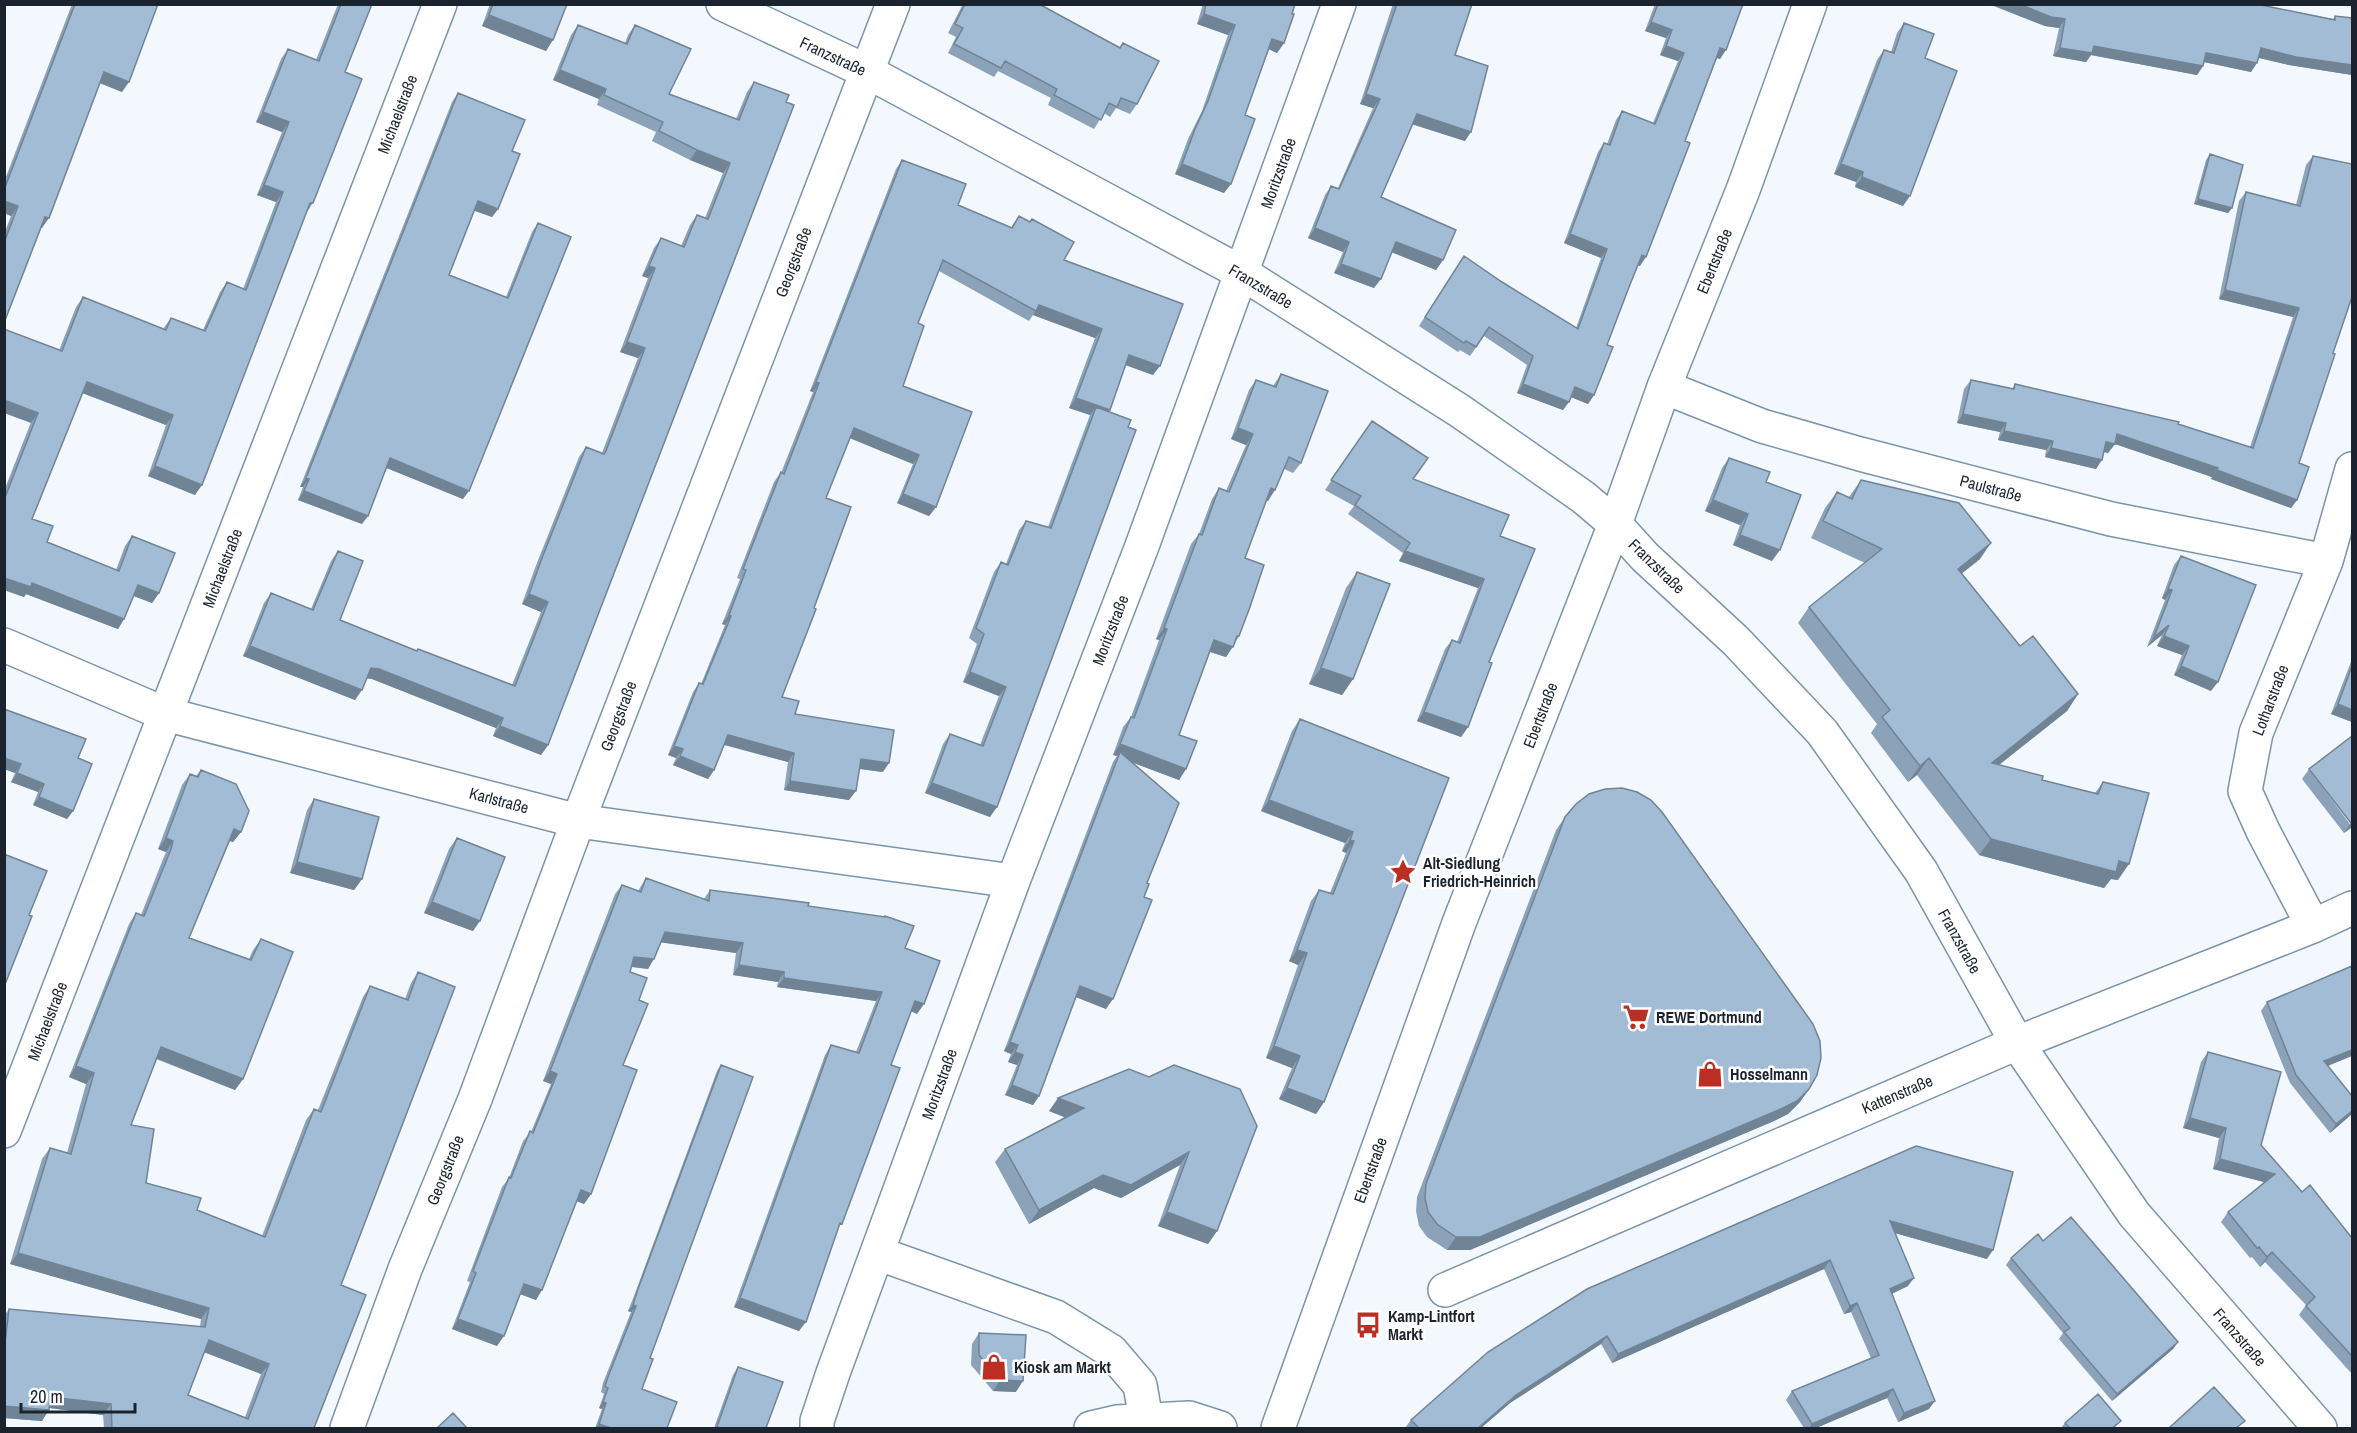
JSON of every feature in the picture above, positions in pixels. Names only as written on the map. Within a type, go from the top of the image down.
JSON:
[{"type":"street","name":"Michaelstraße","points":[[4,1131],[440,4]]},
{"type":"street","name":"Franzstraße","points":[[723,4],[866,71],[1242,273],[1460,411],[1583,497],[1615,524],[1645,557],[1736,641],[1822,732],[1921,871],[2017,1043],[2134,1214],[2320,1428]]},
{"type":"street","name":"Georgstraße","points":[[347,1428],[405,1269],[474,1099],[578,821],[893,4]]},
{"type":"street","name":"Moritzstraße","points":[[817,1428],[820,1411],[1013,881],[1089,688],[1339,4]]},
{"type":"street","name":"Ebertstraße","points":[[1278,1428],[1459,923],[1615,524],[1664,387],[1743,190],[1810,4]]},
{"type":"street","name":"Paulstraße","points":[[1664,387],[1762,426],[1860,454],[2111,519],[2326,561]]},
{"type":"street","name":"Lotharstraße","points":[[2313,926],[2263,831],[2245,791],[2256,733],[2326,561],[2352,469]]},
{"type":"street","name":"Karlstraße","points":[[4,645],[165,714],[578,821],[1013,881]]},
{"type":"street","name":"Kattenstraße","points":[[1445,1290],[2017,1043],[2313,926],[2352,908]]},
{"type":"street","points":[[877,1253],[1056,1317],[1111,1351],[1140,1385],[1146,1420]]},
{"type":"street","points":[[1091,1428],[1117,1422],[1189,1418],[1220,1428]]},
{"type":"building","points":[[75,4],[158,4],[129,82],[104,72],[49,218],[45,217],[4,323],[4,243],[18,206],[4,201],[4,190]]},
{"type":"building","points":[[341,4],[372,4],[345,72],[362,79],[313,203],[310,203],[202,485],[155,466],[173,415],[87,382],[32,519],[53,526],[47,542],[119,571],[132,536],[175,553],[159,593],[138,585],[124,619],[32,583],[31,587],[4,578],[4,500],[38,413],[4,400],[4,329],[62,351],[83,297],[166,330],[171,318],[205,331],[227,282],[246,290],[283,192],[264,185],[289,122],[263,112],[288,49],[319,61]]},
{"type":"building","points":[[493,4],[567,4],[553,40],[489,15]]},
{"type":"building","points":[[965,4],[1039,4],[1120,48],[1123,43],[1159,61],[1137,104],[1121,98],[1117,107],[1109,103],[1101,120],[1054,95],[1057,89],[1005,61],[1001,68],[954,44],[963,28],[955,24]]},
{"type":"building","points":[[1206,4],[1295,4],[1284,43],[1272,39],[1245,115],[1255,119],[1231,184],[1182,164],[1208,101],[1235,25],[1204,14]]},
{"type":"building","points":[[1397,4],[1472,4],[1455,55],[1488,66],[1471,132],[1417,114],[1381,197],[1456,230],[1443,260],[1396,242],[1381,279],[1341,264],[1349,242],[1315,228],[1331,186],[1339,189],[1380,99],[1366,94]]},
{"type":"building","points":[[1658,4],[1743,4],[1726,50],[1720,48],[1685,141],[1690,143],[1646,257],[1642,255],[1607,345],[1613,347],[1594,395],[1575,387],[1569,402],[1523,384],[1533,356],[1489,327],[1476,347],[1466,341],[1464,343],[1425,317],[1464,256],[1578,329],[1607,249],[1570,234],[1604,143],[1610,145],[1622,111],[1655,124],[1684,53],[1666,46],[1672,30],[1651,22]]},
{"type":"building","points":[[2019,4],[2256,4],[2335,20],[2335,16],[2352,18],[2352,65],[2296,57],[2261,48],[2257,63],[2206,53],[2203,66],[2094,46],[2092,53],[2060,48],[2065,19],[2051,17]]},
{"type":"building","points":[[1904,23],[1934,34],[1925,58],[1957,71],[1910,196],[1862,177],[1863,172],[1841,164],[1884,50],[1894,53]]},
{"type":"building","points":[[578,25],[627,44],[635,25],[691,49],[669,94],[739,120],[754,82],[789,95],[786,102],[794,105],[548,745],[500,726],[503,718],[379,669],[371,668],[362,690],[250,646],[271,593],[313,610],[338,551],[363,561],[340,620],[417,651],[418,649],[515,686],[548,602],[529,594],[542,558],[586,447],[604,454],[606,451],[645,348],[627,342],[655,268],[649,266],[661,238],[684,247],[697,215],[708,219],[730,163],[659,131],[663,122],[604,95],[606,89],[560,70]]},
{"type":"building","points":[[458,93],[525,120],[512,151],[520,154],[498,209],[478,201],[449,275],[508,298],[538,223],[571,237],[469,491],[390,458],[368,516],[304,491],[309,479],[306,478]]},
{"type":"building","points":[[2210,154],[2243,165],[2232,208],[2198,199]]},
{"type":"building","points":[[2313,156],[2352,164],[2352,297],[2299,463],[2309,467],[2297,500],[2217,470],[2218,468],[2117,434],[2115,444],[2106,442],[2102,460],[2051,448],[2053,441],[2004,431],[2006,423],[1963,414],[1971,380],[2014,389],[2015,384],[2179,422],[2178,424],[2253,448],[2299,308],[2225,290],[2246,192],[2300,206]]},
{"type":"building","points":[[902,160],[966,184],[958,205],[1012,228],[1019,216],[1030,222],[1032,219],[1074,242],[1064,260],[1183,304],[1160,366],[1129,355],[1110,410],[1076,398],[1102,329],[1039,305],[1036,311],[943,260],[918,323],[924,326],[903,386],[972,412],[936,507],[903,494],[919,455],[854,428],[826,498],[851,507],[814,608],[816,609],[782,697],[799,701],[795,714],[894,730],[889,763],[861,759],[856,791],[790,781],[794,753],[728,735],[714,770],[680,756],[683,749],[674,746],[699,683],[703,684],[731,616],[729,615],[746,570],[743,569],[781,472],[784,474],[819,383],[816,382]]},
{"type":"building","points":[[1281,374],[1328,391],[1301,463],[1289,457],[1275,490],[1271,488],[1245,558],[1264,565],[1250,607],[1233,647],[1214,640],[1179,735],[1197,741],[1186,769],[1120,744],[1131,717],[1134,718],[1199,534],[1202,535],[1219,488],[1229,492],[1253,434],[1238,428],[1256,380],[1276,387]]},
{"type":"building","points":[[1096,407],[1131,420],[1128,427],[1136,430],[997,807],[932,783],[950,734],[983,746],[1006,687],[970,672],[984,634],[976,628],[1001,562],[1008,565],[1026,521],[1051,528]]},
{"type":"building","points":[[1372,421],[1428,458],[1413,479],[1509,515],[1500,536],[1535,549],[1489,662],[1492,663],[1468,727],[1424,712],[1452,640],[1460,643],[1484,579],[1405,551],[1410,543],[1355,505],[1361,496],[1331,480]]},
{"type":"building","points":[[1729,458],[1770,472],[1766,482],[1801,495],[1780,550],[1740,535],[1748,514],[1713,500]]},
{"type":"building","points":[[1861,480],[1959,503],[1991,543],[1958,569],[2020,646],[2033,636],[2078,694],[1992,763],[2043,776],[2042,780],[2098,794],[2103,782],[2149,793],[2129,864],[2119,861],[2116,872],[1991,839],[1929,758],[1920,766],[1882,717],[1890,710],[1809,607],[1882,549],[1823,521],[1837,492],[1852,499]]},
{"type":"building","points":[[2181,556],[2256,585],[2218,682],[2181,666],[2189,646],[2164,636],[2169,625],[2154,637],[2172,590],[2168,589]]},
{"type":"building","points":[[1357,572],[1390,584],[1353,679],[1321,668]]},
{"type":"building","points":[[2352,666],[2352,710],[2338,704]]},
{"type":"building","points":[[4,709],[86,739],[78,758],[92,764],[73,811],[39,797],[44,784],[17,773],[21,764],[4,758]]},
{"type":"building","points":[[1300,719],[1449,778],[1324,1102],[1287,1088],[1300,1056],[1274,1046],[1307,953],[1297,950],[1319,890],[1333,894],[1354,841],[1350,840],[1353,832],[1269,800]]},
{"type":"building","points":[[2352,736],[2352,822],[2351,823],[2309,769]]},
{"type":"building","points":[[1120,752],[1179,803],[1147,883],[1149,884],[1144,897],[1152,900],[1113,999],[1080,986],[1039,1096],[1012,1085],[1023,1055],[1015,1052],[1018,1045],[1010,1042]]},
{"type":"building","points":[[201,770],[236,784],[249,811],[241,832],[234,829],[189,938],[251,960],[261,939],[293,952],[243,1079],[161,1047],[131,1125],[154,1129],[146,1183],[201,1198],[197,1210],[265,1237],[314,1109],[321,1112],[370,986],[408,1000],[418,972],[455,987],[341,1285],[366,1295],[314,1428],[112,1428],[111,1404],[50,1397],[49,1410],[4,1406],[4,1351],[9,1309],[205,1327],[209,1308],[18,1253],[50,1148],[71,1154],[94,1073],[76,1066],[136,913],[144,916],[171,849],[173,841],[166,838],[190,774],[198,777]],"holes":[[[209,1340],[269,1364],[248,1419],[188,1395]]]},
{"type":"building","name":"REWE Dortmund","points":[[1622,788],[1637,792],[1651,800],[1662,812],[1813,1024],[1820,1041],[1821,1058],[1817,1075],[1809,1089],[1797,1101],[1783,1108],[1480,1237],[1456,1237],[1437,1224],[1428,1212],[1425,1198],[1426,1184],[1565,817],[1589,794],[1605,789]]},
{"type":"building","points":[[314,799],[379,817],[362,879],[297,862]]},
{"type":"building","points":[[457,838],[505,857],[480,921],[432,902]]},
{"type":"building","points":[[4,854],[47,871],[4,987]]},
{"type":"building","points":[[646,878],[709,901],[710,890],[885,916],[914,926],[905,948],[940,961],[924,1004],[915,1001],[891,1065],[900,1068],[842,1224],[840,1223],[806,1322],[740,1298],[831,1045],[859,1053],[882,992],[784,978],[784,972],[739,965],[743,943],[665,932],[654,959],[634,957],[630,972],[647,978],[639,1000],[648,1004],[623,1065],[637,1070],[591,1194],[581,1190],[542,1290],[524,1284],[504,1336],[458,1319],[476,1273],[473,1271],[509,1177],[511,1178],[530,1131],[533,1133],[557,1074],[550,1071],[622,885],[641,892]]},
{"type":"building","points":[[2352,966],[2352,1050],[2324,1061],[2352,1096],[2352,1111],[2336,1124],[2296,1075],[2267,1002]]},
{"type":"building","points":[[2208,1052],[2281,1072],[2261,1145],[2302,1192],[2310,1185],[2352,1238],[2352,1356],[2306,1306],[2315,1297],[2272,1252],[2267,1257],[2259,1247],[2257,1248],[2228,1212],[2275,1174],[2220,1159],[2226,1128],[2190,1118]]},
{"type":"building","points":[[721,1065],[753,1077],[650,1358],[653,1359],[642,1389],[677,1402],[667,1428],[611,1428],[599,1424],[606,1403],[603,1402],[608,1388],[605,1386],[636,1306],[633,1305],[638,1289]]},
{"type":"building","points":[[1174,1065],[1240,1089],[1257,1126],[1217,1231],[1167,1212],[1189,1152],[1131,1185],[1103,1175],[1039,1210],[1005,1149],[1084,1108],[1058,1098],[1129,1069],[1149,1077]]},
{"type":"building","points":[[1916,1146],[2013,1172],[1993,1250],[1890,1221],[1914,1278],[1890,1289],[1935,1401],[1904,1413],[1893,1389],[1812,1424],[1792,1391],[1879,1355],[1857,1303],[1850,1306],[1830,1260],[1618,1354],[1607,1336],[1516,1395],[1478,1428],[1419,1428],[1411,1420],[1488,1352],[1587,1289]]},
{"type":"building","points":[[2071,1217],[2178,1342],[2117,1394],[2064,1332],[2070,1328],[2011,1258],[2038,1234],[2043,1241]]},
{"type":"building","points":[[979,1333],[1026,1335],[1023,1381],[1000,1380],[979,1355]]},
{"type":"building","points":[[738,1367],[783,1382],[766,1428],[717,1427]]},
{"type":"building","points":[[2214,1387],[2245,1421],[2236,1428],[2169,1428]]},
{"type":"building","points":[[2098,1394],[2121,1421],[2112,1428],[2070,1428],[2065,1423]]},
{"type":"building","points":[[453,1413],[467,1428],[437,1428]]},
{"type":"place","name":"Alt-Siedlung Friedrich-Heinrich","points":[[1403,872]]},
{"type":"place","name":"REWE Dortmund","points":[[1636,1017]]},
{"type":"place","name":"Hosselmann","points":[[1710,1074]]},
{"type":"place","name":"Kamp-Lintfort Markt","points":[[1368,1325]]},
{"type":"place","name":"Kiosk am Markt","points":[[994,1367]]}]
